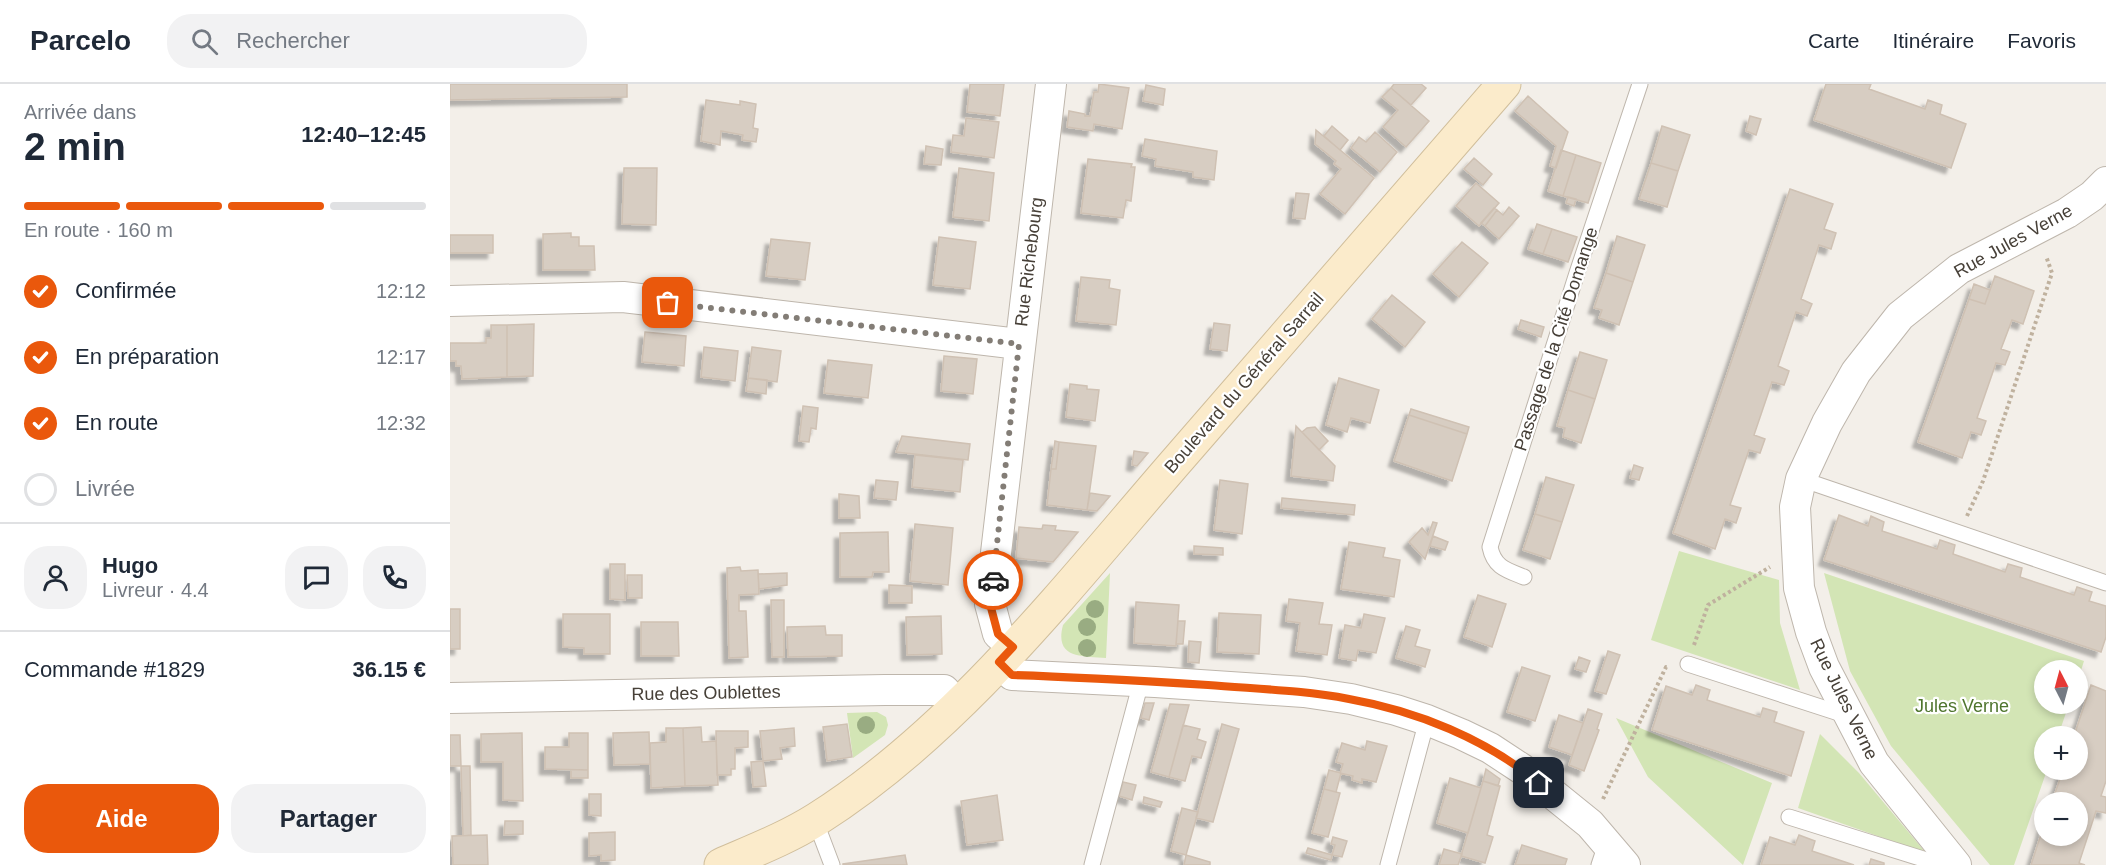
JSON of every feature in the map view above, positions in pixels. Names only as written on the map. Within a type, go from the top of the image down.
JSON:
[{"type":"main road","name":"Boulevard du Général Sarrail","points":[[721,865],[772,844],[815,820],[875,778],[957,704],[1062,594],[1504,84]]},
{"type":"street","name":"Rue Richebourg","points":[[998,663],[998,634],[990,604],[1050,84]]},
{"type":"street","name":"Rue Jules Verne","points":[[1953,862],[1874,763],[1824,667],[1811,632],[1799,588],[1795,507],[1801,479],[1827,423],[1856,372],[1900,316],[1959,269],[2067,213],[2092,196],[2106,182]]},
{"type":"street","points":[[450,301],[623,297],[1019,344]]},
{"type":"street","points":[[998,663],[1012,675],[1304,692],[1351,699],[1427,720],[1490,748],[1522,769],[1590,824],[1610,858]]},
{"type":"street","name":"Rue des Oublettes","points":[[450,698],[944,690],[957,704]]},
{"type":"lane","name":"Passage de la Cité Domange","points":[[1524,577],[1499,567],[1494,562],[1490,547],[1640,84]]},
{"type":"lane","points":[[1801,479],[2106,583]]},
{"type":"lane","points":[[1688,664],[1850,717]]},
{"type":"lane","points":[[1092,865],[1141,682]]},
{"type":"lane","points":[[1388,865],[1427,720]]},
{"type":"lane","points":[[1789,817],[1936,863],[1953,862]]},
{"type":"lane","points":[[815,820],[832,865]]},
{"type":"path","points":[[1960,533],[1983,481],[2052,273],[2037,228]]},
{"type":"green space","points":[[1679,551],[1779,580],[1780,623],[1800,690],[1651,640]]},
{"type":"green space","points":[[1110,573],[1106,658],[1072,654],[1063,644],[1061,636],[1063,625]]},
{"type":"green space","name":"Jules Verne","points":[[1824,573],[2081,660],[2034,660],[2034,714],[2066,714],[2061,726],[2034,726],[2034,780],[2044,780],[2039,792],[2034,792],[2034,807],[2014,865],[1990,865],[1891,746],[1850,671]]},
{"type":"green space","points":[[877,712],[886,717],[888,725],[885,735],[853,758],[847,713]]},
{"type":"green space","points":[[1616,718],[1772,783],[1743,865],[1648,777]]},
{"type":"green space","points":[[1820,734],[1859,773],[1926,853],[1798,808]]},
{"type":"building","points":[[450,84],[627,84],[627,97],[450,100]]},
{"type":"building","points":[[970,84],[1004,84],[1000,116],[967,112]]},
{"type":"building","points":[[1099,84],[1129,88],[1122,129],[1094,124],[1093,131],[1067,127],[1069,111],[1090,116],[1094,92],[1098,92]]},
{"type":"building","points":[[1394,84],[1421,84],[1426,88],[1411,105],[1391,88]]},
{"type":"building","points":[[1826,84],[1871,84],[1869,89],[1925,109],[1928,100],[1942,105],[1940,114],[1966,124],[1951,168],[1814,120]]},
{"type":"building","points":[[1146,85],[1165,89],[1163,105],[1143,101]]},
{"type":"building","points":[[1391,88],[1429,121],[1406,147],[1383,127],[1398,110],[1382,97]]},
{"type":"building","points":[[1528,96],[1568,132],[1556,168],[1550,166],[1556,146],[1515,111]]},
{"type":"building","points":[[706,100],[740,105],[740,101],[756,104],[753,128],[758,129],[756,142],[742,140],[743,135],[721,131],[720,145],[701,141]]},
{"type":"building","points":[[1750,116],[1761,119],[1756,135],[1746,131]]},
{"type":"building","points":[[966,118],[999,122],[994,158],[951,152],[953,135],[964,136]]},
{"type":"building","points":[[1332,126],[1348,140],[1340,150],[1324,136]]},
{"type":"building","points":[[1662,126],[1690,135],[1678,171],[1651,163]]},
{"type":"building","points":[[1316,130],[1374,178],[1345,214],[1320,194],[1341,169],[1334,164],[1336,161],[1315,144]]},
{"type":"building","points":[[1375,132],[1397,152],[1380,172],[1351,148],[1359,137],[1366,142]]},
{"type":"building","points":[[1145,139],[1217,151],[1214,180],[1193,177],[1193,172],[1155,166],[1156,159],[1142,156]]},
{"type":"building","points":[[926,146],[943,149],[941,165],[924,164]]},
{"type":"building","points":[[1561,150],[1576,155],[1563,196],[1548,191]]},
{"type":"building","points":[[1576,155],[1601,163],[1588,203],[1563,196]]},
{"type":"building","points":[[1474,158],[1492,174],[1483,185],[1464,169]]},
{"type":"building","points":[[1088,159],[1132,164],[1131,167],[1135,167],[1131,201],[1126,200],[1123,218],[1081,213]]},
{"type":"building","points":[[1651,163],[1678,171],[1667,207],[1639,199]]},
{"type":"building","points":[[624,168],[657,168],[656,225],[622,224]]},
{"type":"building","points":[[959,168],[994,173],[989,221],[953,217]]},
{"type":"building","points":[[1476,183],[1499,203],[1479,226],[1456,206]]},
{"type":"building","points":[[1790,189],[1833,204],[1824,229],[1836,233],[1831,249],[1819,245],[1801,299],[1812,304],[1807,316],[1796,312],[1778,366],[1789,371],[1787,377],[1784,385],[1772,382],[1754,435],[1765,439],[1760,453],[1749,450],[1730,505],[1741,508],[1736,523],[1725,519],[1715,549],[1673,533]]},
{"type":"building","points":[[1296,193],[1309,194],[1305,219],[1293,218]]},
{"type":"building","points":[[1568,197],[1576,199],[1574,206],[1566,203]]},
{"type":"building","points":[[1509,207],[1519,216],[1499,239],[1485,226],[1497,210],[1503,215]]},
{"type":"building","points":[[1494,208],[1497,210],[1485,226],[1481,223]]},
{"type":"building","points":[[1537,224],[1552,229],[1543,254],[1528,249]]},
{"type":"building","points":[[1552,229],[1577,237],[1568,262],[1543,254]]},
{"type":"building","points":[[571,233],[571,237],[579,237],[579,246],[594,246],[595,270],[543,270],[543,234]]},
{"type":"building","points":[[450,235],[493,235],[493,253],[450,253]]},
{"type":"building","points":[[1617,236],[1645,245],[1633,282],[1606,273]]},
{"type":"building","points":[[939,237],[976,242],[970,289],[933,285]]},
{"type":"building","points":[[771,239],[810,243],[805,280],[766,276]]},
{"type":"building","points":[[1462,242],[1488,263],[1459,297],[1433,274]]},
{"type":"building","points":[[1606,273],[1633,282],[1619,325],[1599,318],[1602,310],[1594,308]]},
{"type":"building","points":[[1995,276],[2034,291],[2023,324],[2012,320],[2001,349],[2010,352],[2005,365],[1996,363],[1977,418],[1986,421],[1981,435],[1971,432],[1962,458],[1918,442],[1969,299],[1985,304]]},
{"type":"building","points":[[1081,277],[1110,280],[1109,288],[1120,290],[1116,325],[1076,321]]},
{"type":"building","points":[[1974,284],[1990,290],[1985,304],[1969,299]]},
{"type":"building","points":[[1392,295],[1425,322],[1405,347],[1372,319]]},
{"type":"building","points":[[1521,320],[1544,327],[1541,337],[1518,329]]},
{"type":"building","points":[[1214,323],[1230,325],[1227,351],[1210,349]]},
{"type":"building","points":[[534,324],[533,376],[507,377],[507,325]]},
{"type":"building","points":[[491,325],[507,325],[507,377],[462,379],[461,366],[456,366],[456,361],[450,361],[450,343],[486,343],[486,338],[491,338]]},
{"type":"building","points":[[645,332],[686,336],[684,366],[642,362]]},
{"type":"building","points":[[704,347],[738,351],[735,381],[701,377]]},
{"type":"building","points":[[752,347],[781,351],[777,382],[748,378]]},
{"type":"building","points":[[1580,352],[1607,360],[1595,399],[1568,390]]},
{"type":"building","points":[[944,356],[977,359],[973,394],[941,391]]},
{"type":"building","points":[[828,360],[872,365],[868,398],[824,393]]},
{"type":"building","points":[[748,378],[767,380],[766,394],[746,391]]},
{"type":"building","points":[[1339,378],[1379,390],[1370,423],[1351,418],[1347,432],[1326,425]]},
{"type":"building","points":[[1070,384],[1099,390],[1095,421],[1066,417]]},
{"type":"building","points":[[1568,390],[1595,399],[1581,443],[1563,437],[1565,428],[1557,426]]},
{"type":"building","points":[[803,406],[818,408],[816,429],[811,428],[809,442],[799,441]]},
{"type":"building","points":[[1411,409],[1469,427],[1467,434],[1409,415]]},
{"type":"building","points":[[1409,415],[1467,434],[1452,481],[1394,461]]},
{"type":"building","points":[[1296,426],[1335,466],[1333,481],[1291,476]]},
{"type":"building","points":[[1315,427],[1328,441],[1319,450],[1302,432],[1307,428]]},
{"type":"building","points":[[902,436],[970,444],[968,460],[896,452]]},
{"type":"building","points":[[1055,441],[1059,442],[1056,469],[1051,469]]},
{"type":"building","points":[[1059,442],[1096,446],[1087,510],[1047,505],[1051,469],[1056,469]]},
{"type":"building","points":[[1134,451],[1148,453],[1137,466],[1132,465]]},
{"type":"building","points":[[915,455],[963,460],[960,492],[912,487]]},
{"type":"building","points":[[1634,465],[1643,468],[1639,480],[1630,478]]},
{"type":"building","points":[[1546,477],[1574,485],[1562,522],[1535,514]]},
{"type":"building","points":[[876,480],[898,482],[896,500],[874,498]]},
{"type":"building","points":[[1220,480],[1248,484],[1242,534],[1214,530]]},
{"type":"building","points":[[1090,493],[1110,496],[1097,511],[1087,510]]},
{"type":"building","points":[[839,494],[859,496],[860,518],[839,518]]},
{"type":"building","points":[[1282,498],[1355,505],[1354,515],[1281,508]]},
{"type":"building","points":[[1535,514],[1562,522],[1550,559],[1523,550]]},
{"type":"building","points":[[1839,515],[1868,526],[1871,516],[1884,522],[1882,531],[1937,549],[1940,540],[1955,545],[1953,554],[2005,572],[2008,564],[2022,568],[2020,577],[2074,595],[2077,587],[2092,592],[2089,601],[2106,606],[2106,637],[2101,652],[1824,560]]},
{"type":"building","points":[[1433,522],[1437,523],[1425,559],[1409,542],[1422,528],[1428,535]]},
{"type":"building","points":[[915,524],[953,528],[948,585],[910,581]]},
{"type":"building","points":[[1043,525],[1056,526],[1055,530],[1078,532],[1053,562],[1016,558],[1019,527],[1042,529]]},
{"type":"building","points":[[888,532],[889,572],[873,572],[872,577],[840,577],[840,533]]},
{"type":"building","points":[[1433,536],[1448,542],[1445,550],[1430,546]]},
{"type":"building","points":[[1349,542],[1385,548],[1383,557],[1400,560],[1394,597],[1341,589]]},
{"type":"building","points":[[1194,546],[1223,548],[1223,555],[1194,554]]},
{"type":"building","points":[[610,564],[625,564],[625,600],[610,599]]},
{"type":"building","points":[[740,567],[741,571],[758,570],[759,594],[739,595],[739,611],[746,611],[748,657],[729,658],[727,568]]},
{"type":"building","points":[[787,573],[787,585],[759,589],[758,574]]},
{"type":"building","points":[[627,575],[642,575],[642,598],[628,598]]},
{"type":"building","points":[[889,585],[912,586],[912,603],[889,603]]},
{"type":"building","points":[[1478,595],[1506,604],[1492,647],[1464,637]]},
{"type":"building","points":[[1289,599],[1323,603],[1319,624],[1332,625],[1327,655],[1296,651],[1300,623],[1286,621]]},
{"type":"building","points":[[771,600],[784,600],[784,657],[772,657]]},
{"type":"building","points":[[1136,602],[1179,605],[1176,646],[1134,643]]},
{"type":"building","points":[[450,609],[460,609],[460,649],[450,649]]},
{"type":"building","points":[[1219,613],[1261,615],[1259,654],[1217,652]]},
{"type":"building","points":[[563,614],[610,614],[610,654],[584,654],[584,648],[563,647]]},
{"type":"building","points":[[1364,614],[1385,618],[1376,653],[1358,650],[1356,661],[1339,658],[1345,625],[1361,628]]},
{"type":"building","points":[[941,616],[942,654],[907,655],[906,617]]},
{"type":"building","points":[[1178,621],[1185,621],[1183,644],[1176,644]]},
{"type":"building","points":[[641,622],[678,622],[679,656],[641,656]]},
{"type":"building","points":[[825,626],[826,635],[842,635],[842,656],[788,657],[787,627]]},
{"type":"building","points":[[1406,626],[1420,630],[1415,646],[1430,650],[1425,667],[1396,658]]},
{"type":"building","points":[[1189,641],[1201,642],[1199,663],[1188,662]]},
{"type":"building","points":[[1608,651],[1620,655],[1606,694],[1595,691]]},
{"type":"building","points":[[1579,657],[1590,661],[1586,672],[1575,669]]},
{"type":"building","points":[[1522,667],[1550,676],[1535,721],[1507,712]]},
{"type":"building","points":[[1696,685],[1710,690],[1707,700],[1760,717],[1763,708],[1777,712],[1774,722],[1804,732],[1791,776],[1652,730],[1666,686],[1692,695]]},
{"type":"building","points":[[2091,685],[2106,691],[2106,781],[2101,796],[2106,797],[2106,813],[2096,811],[2088,835],[2088,792],[2055,792],[2060,780],[2088,780],[2088,726],[2077,726],[2081,714],[2088,714],[2088,694]]},
{"type":"building","points":[[1145,703],[1154,703],[1149,720],[1141,718]]},
{"type":"building","points":[[1170,704],[1189,705],[1169,777],[1151,772]]},
{"type":"building","points":[[1588,709],[1602,714],[1597,729],[1599,730],[1584,771],[1569,765]]},
{"type":"building","points":[[1559,715],[1583,723],[1572,755],[1549,747]]},
{"type":"building","points":[[847,724],[852,757],[827,761],[823,727]]},
{"type":"building","points":[[1222,724],[1239,729],[1213,822],[1196,818]]},
{"type":"building","points":[[1183,725],[1200,729],[1197,739],[1206,742],[1201,758],[1192,756],[1185,781],[1169,777]]},
{"type":"building","points":[[701,727],[702,742],[716,741],[718,785],[685,786],[683,728]]},
{"type":"building","points":[[666,728],[683,728],[685,786],[651,788],[650,743],[666,742]]},
{"type":"building","points":[[794,728],[795,746],[780,748],[782,759],[763,761],[760,731]]},
{"type":"building","points":[[716,731],[748,731],[748,747],[735,748],[735,769],[731,769],[731,775],[717,775]]},
{"type":"building","points":[[649,732],[650,764],[614,765],[613,733]]},
{"type":"building","points":[[522,733],[523,801],[503,800],[503,762],[481,762],[481,734]]},
{"type":"building","points":[[569,733],[588,733],[588,770],[545,769],[545,747],[569,747]]},
{"type":"building","points":[[450,735],[460,735],[461,766],[450,766]]},
{"type":"building","points":[[1367,741],[1387,746],[1376,782],[1362,779],[1362,783],[1352,780],[1353,776],[1340,773],[1343,764],[1336,762],[1342,743],[1365,750]]},
{"type":"building","points":[[763,761],[766,786],[753,787],[751,762]]},
{"type":"building","points":[[461,766],[470,766],[471,835],[463,836]]},
{"type":"building","points":[[1486,769],[1500,779],[1498,786],[1483,781]]},
{"type":"building","points":[[571,770],[588,770],[588,778],[571,778]]},
{"type":"building","points":[[1329,770],[1341,773],[1336,792],[1324,789]]},
{"type":"building","points":[[1450,778],[1481,788],[1468,833],[1437,823]]},
{"type":"building","points":[[1483,781],[1500,786],[1487,835],[1493,837],[1485,863],[1461,856]]},
{"type":"building","points":[[1123,782],[1136,785],[1132,800],[1119,796]]},
{"type":"building","points":[[1324,789],[1340,793],[1328,837],[1312,833]]},
{"type":"building","points":[[589,794],[601,794],[601,816],[589,815]]},
{"type":"building","points":[[997,795],[1003,840],[967,845],[961,801]]},
{"type":"building","points":[[1144,797],[1162,802],[1160,807],[1143,803]]},
{"type":"building","points":[[1182,808],[1198,812],[1186,855],[1171,851]]},
{"type":"building","points":[[505,821],[523,821],[523,834],[504,835]]},
{"type":"building","points":[[615,832],[615,860],[601,861],[601,855],[589,856],[589,833]]},
{"type":"building","points":[[487,835],[488,865],[453,865],[452,836]]},
{"type":"building","points":[[1799,835],[1815,841],[1812,851],[1854,865],[1761,865],[1770,837],[1795,845]]},
{"type":"building","points":[[1333,837],[1347,841],[1342,857],[1332,855],[1335,845],[1331,844]]},
{"type":"building","points":[[1522,845],[1567,859],[1565,865],[1515,865]]},
{"type":"building","points":[[2037,846],[2085,846],[2079,863],[2085,865],[2031,865]]},
{"type":"building","points":[[1308,848],[1332,855],[1331,860],[1306,853]]},
{"type":"building","points":[[1444,849],[1462,854],[1458,865],[1439,865]]},
{"type":"building","points":[[905,855],[907,865],[843,865],[843,864]]},
{"type":"building","points":[[1186,855],[1210,862],[1210,865],[1184,865]]},
{"type":"building","points":[[1871,859],[1884,863],[1884,865],[1869,865]]},
{"type":"way so far","points":[[668,303],[1019,344],[993,580]]},
{"type":"route","points":[[993,580],[990,604],[998,634],[1013,647],[999,662],[1012,675],[1304,692],[1351,699],[1412,715],[1461,734],[1490,748],[1539,783]]}]
